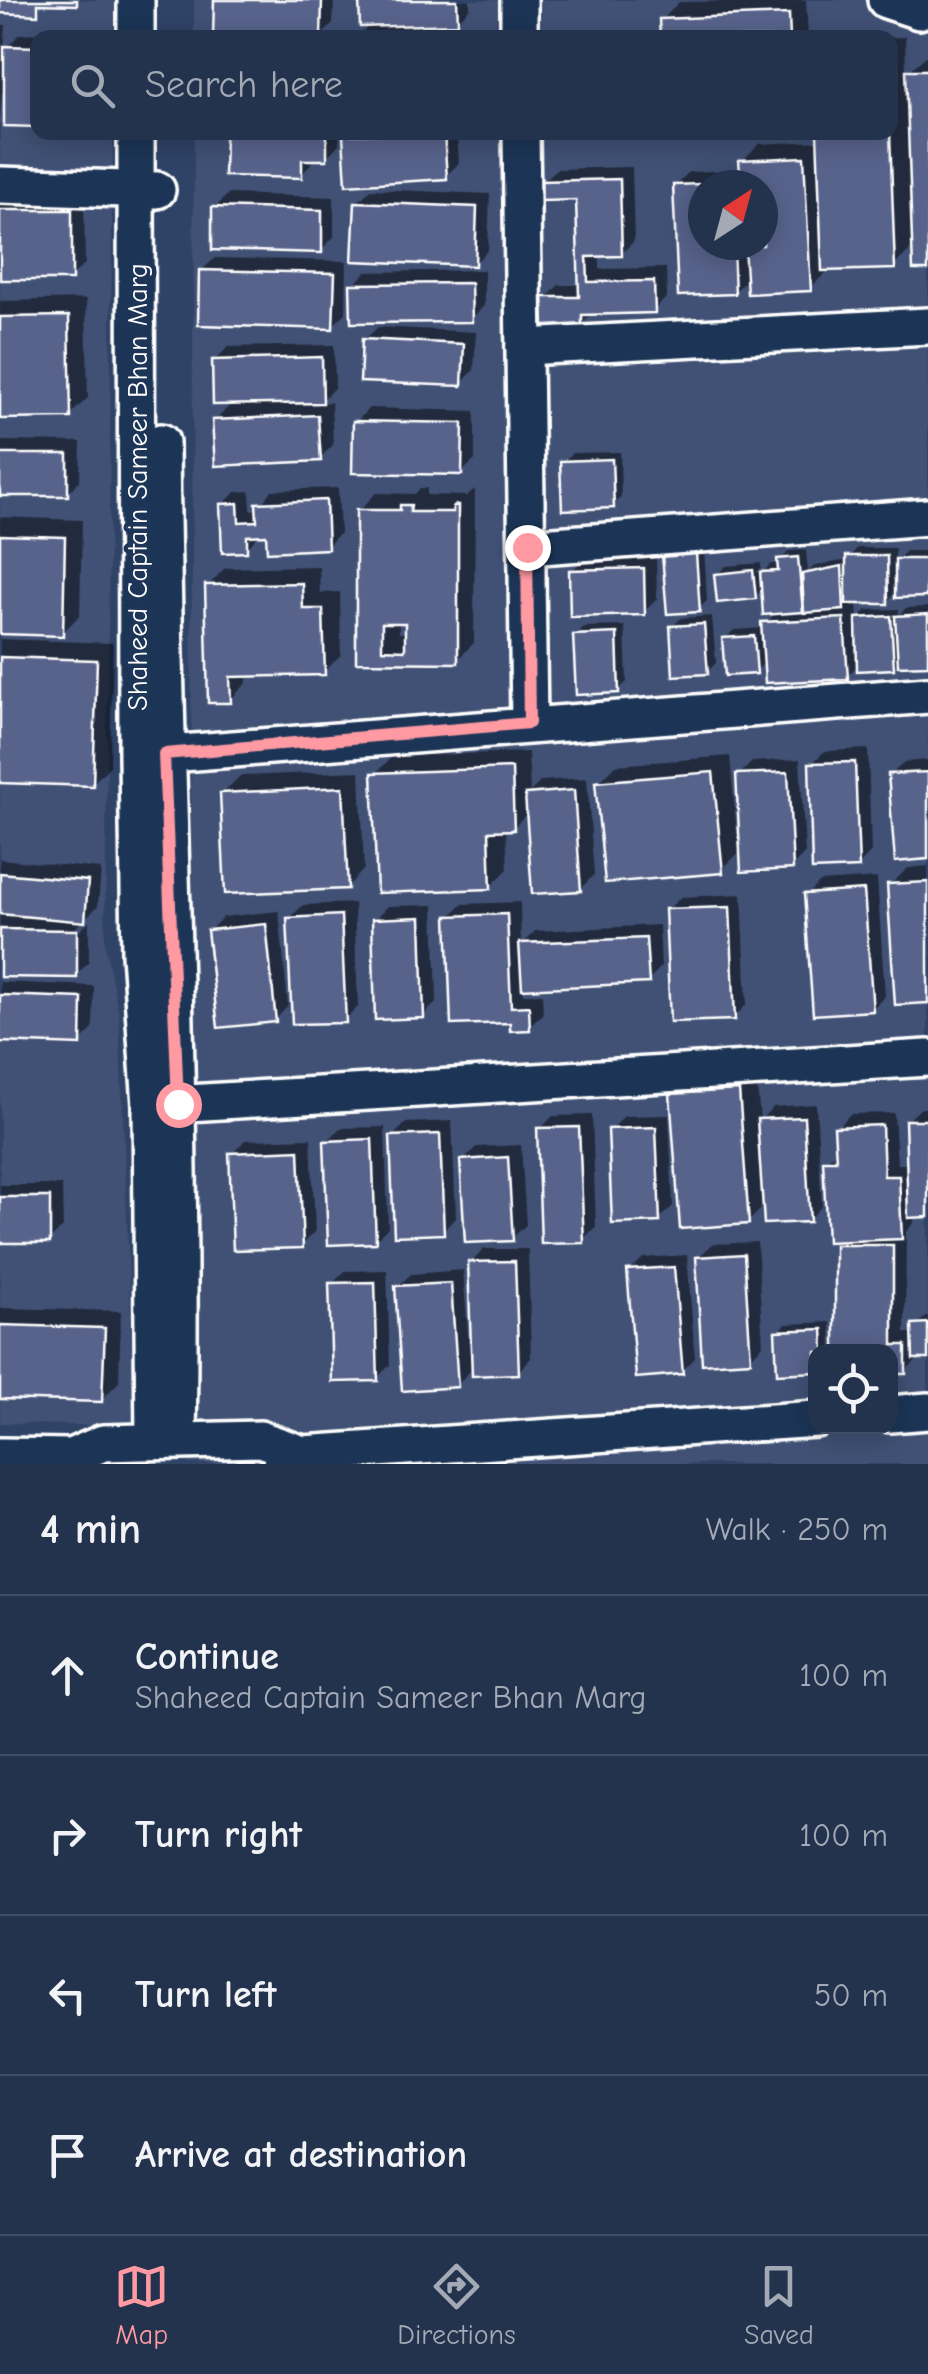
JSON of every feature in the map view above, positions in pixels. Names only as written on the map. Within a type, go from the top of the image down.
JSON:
[{"type":"street","points":[[136,0],[136,30]]},
{"type":"street","points":[[156,0],[156,30]]},
{"type":"street","points":[[518,0],[519,30]]},
{"type":"street","points":[[886,0],[920,12]]},
{"type":"street","name":"Shaheed Captain Sameer Bhan Marg","points":[[138,140],[147,190]]},
{"type":"street","name":"Shaheed Captain Sameer Bhan Marg","points":[[156,140],[147,190],[151,755],[140,954],[164,1105],[166,1441]]},
{"type":"street","points":[[521,140],[529,723]]},
{"type":"street","points":[[0,186],[147,190]]},
{"type":"street","points":[[524,346],[928,326]]},
{"type":"street","points":[[527,547],[928,517]]},
{"type":"street","points":[[151,755],[928,695]]},
{"type":"street","points":[[164,1105],[928,1058]]},
{"type":"street","points":[[898,1414],[928,1412]]},
{"type":"street","points":[[0,1456],[78,1460],[103,1442],[260,1439],[292,1459],[808,1420]]},
{"type":"shaded area","points":[[0,0],[115,0],[114,30],[30,30],[30,140],[113,140],[105,946],[119,1015],[135,1427],[0,1423]]},
{"type":"shaded area","points":[[194,0],[928,0],[928,1464],[188,1464],[194,140],[898,140],[898,30],[194,30]]},
{"type":"building","points":[[0,0],[77,0],[77,5],[38,4],[38,15],[0,13]]},
{"type":"building","points":[[214,0],[322,0],[321,30],[213,30]]},
{"type":"building","points":[[359,0],[457,0],[458,24],[360,27]]},
{"type":"building","points":[[789,14],[790,30],[660,30],[659,19]]},
{"type":"building","points":[[4,46],[30,47],[30,127],[4,126]]},
{"type":"building","points":[[906,70],[928,70],[928,270],[913,270]]},
{"type":"building","points":[[225,140],[327,140],[327,160],[302,160],[302,178],[224,176]]},
{"type":"building","points":[[343,140],[445,140],[447,179],[346,185]]},
{"type":"building","points":[[817,140],[890,140],[895,269],[822,271]]},
{"type":"building","points":[[804,157],[811,291],[747,294],[745,260],[778,260],[778,170],[740,170],[739,160]]},
{"type":"building","points":[[620,179],[622,256],[587,257],[588,282],[654,281],[655,313],[582,315],[582,327],[544,328],[543,297],[579,297],[576,200],[541,201],[540,181]]},
{"type":"building","points":[[688,184],[688,260],[734,260],[735,294],[678,296],[673,185]]},
{"type":"building","points":[[355,202],[477,207],[475,266],[352,261]]},
{"type":"building","points":[[212,207],[322,210],[322,253],[212,250]]},
{"type":"building","points":[[0,210],[72,210],[72,280],[0,280]]},
{"type":"building","points":[[199,270],[335,273],[333,329],[198,325]]},
{"type":"building","points":[[471,283],[472,322],[351,323],[350,284]]},
{"type":"building","points":[[69,316],[71,418],[0,419],[0,317]]},
{"type":"building","points":[[362,339],[464,344],[462,386],[360,382]]},
{"type":"building","points":[[322,357],[323,403],[213,405],[212,360]]},
{"type":"building","points":[[318,415],[321,461],[215,466],[212,420]]},
{"type":"building","points":[[353,421],[463,423],[462,475],[352,473]]},
{"type":"building","points":[[0,454],[68,454],[68,496],[0,496]]},
{"type":"building","points":[[612,459],[614,508],[562,510],[560,461]]},
{"type":"building","points":[[326,500],[328,549],[267,552],[266,535],[247,536],[247,552],[222,553],[220,504],[238,503],[239,522],[257,521],[256,503]]},
{"type":"building","points":[[400,505],[411,505],[410,512],[453,512],[453,506],[458,505],[458,663],[356,662],[356,510],[400,510]],"holes":[[[382,623],[405,623],[405,650],[382,649]]]},
{"type":"building","points":[[0,535],[65,537],[63,636],[0,634]]},
{"type":"building","points":[[696,553],[700,612],[667,614],[662,555]]},
{"type":"building","points":[[846,556],[887,556],[888,604],[846,604]]},
{"type":"building","points":[[798,557],[803,612],[763,615],[760,572],[778,571],[777,559]]},
{"type":"building","points":[[895,559],[926,559],[926,597],[895,598]]},
{"type":"building","points":[[842,566],[844,610],[804,613],[802,574]]},
{"type":"building","points":[[644,568],[645,615],[570,617],[569,570]]},
{"type":"building","points":[[753,570],[756,599],[717,603],[714,574]]},
{"type":"building","points":[[302,583],[303,609],[323,609],[325,675],[230,677],[231,703],[208,703],[205,585]]},
{"type":"building","points":[[928,614],[928,665],[898,666],[895,616]]},
{"type":"building","points":[[891,616],[894,669],[857,671],[856,618]]},
{"type":"building","points":[[844,618],[848,679],[765,683],[761,622]]},
{"type":"building","points":[[704,624],[708,674],[673,676],[670,626]]},
{"type":"building","points":[[617,633],[619,693],[576,695],[573,635]]},
{"type":"building","points":[[754,636],[757,674],[725,676],[722,638]]},
{"type":"building","points":[[0,657],[97,660],[93,786],[0,783]]},
{"type":"building","points":[[855,762],[859,868],[812,870],[809,763]]},
{"type":"building","points":[[512,768],[514,830],[489,831],[491,889],[377,893],[372,773]]},
{"type":"building","points":[[713,772],[723,873],[605,883],[595,782]]},
{"type":"building","points":[[788,772],[793,869],[741,872],[736,774]]},
{"type":"building","points":[[928,772],[928,859],[895,862],[888,774]]},
{"type":"building","points":[[343,787],[348,889],[225,894],[220,793]]},
{"type":"building","points":[[574,790],[581,891],[532,894],[525,794]]},
{"type":"building","points":[[0,873],[88,881],[85,922],[0,914]]},
{"type":"building","points":[[928,882],[928,1003],[895,1005],[887,884]]},
{"type":"building","points":[[864,890],[873,1011],[813,1015],[804,894]]},
{"type":"building","points":[[730,907],[735,1020],[670,1022],[665,909]]},
{"type":"building","points":[[507,914],[511,1007],[529,1006],[530,1030],[510,1031],[510,1023],[451,1025],[447,916]]},
{"type":"building","points":[[341,915],[346,1023],[292,1024],[287,918]]},
{"type":"building","points":[[421,917],[424,1018],[375,1020],[372,919]]},
{"type":"building","points":[[266,924],[276,1022],[218,1028],[207,930]]},
{"type":"building","points":[[0,929],[77,930],[77,978],[0,977]]},
{"type":"building","points":[[646,938],[649,983],[522,989],[519,943]]},
{"type":"building","points":[[0,995],[82,998],[81,1045],[0,1042]]},
{"type":"building","points":[[739,1090],[749,1224],[680,1229],[670,1094]]},
{"type":"building","points":[[804,1117],[810,1222],[764,1224],[757,1119]]},
{"type":"building","points":[[905,1120],[928,1120],[928,1217],[908,1218]]},
{"type":"building","points":[[882,1125],[884,1176],[899,1176],[902,1239],[827,1242],[823,1160],[836,1160],[834,1127]]},
{"type":"building","points":[[579,1127],[584,1243],[541,1244],[537,1128]]},
{"type":"building","points":[[656,1127],[660,1222],[612,1224],[608,1129]]},
{"type":"building","points":[[440,1134],[444,1234],[394,1236],[390,1136]]},
{"type":"building","points":[[372,1139],[376,1243],[328,1245],[324,1141]]},
{"type":"building","points":[[299,1150],[303,1248],[233,1250],[229,1153]]},
{"type":"building","points":[[508,1157],[513,1241],[465,1243],[460,1160]]},
{"type":"building","points":[[0,1197],[50,1197],[50,1243],[0,1243]]},
{"type":"building","points":[[835,1245],[893,1245],[893,1344],[835,1344]]},
{"type":"building","points":[[744,1254],[751,1361],[702,1364],[696,1257]]},
{"type":"building","points":[[515,1261],[519,1374],[472,1376],[468,1262]]},
{"type":"building","points":[[674,1267],[683,1374],[636,1378],[627,1270]]},
{"type":"building","points":[[375,1282],[378,1381],[332,1382],[329,1283]]},
{"type":"building","points":[[451,1283],[458,1387],[402,1391],[395,1286]]},
{"type":"building","points":[[928,1323],[928,1359],[913,1359],[912,1324]]},
{"type":"building","points":[[0,1325],[105,1328],[102,1402],[0,1399]]},
{"type":"building","points":[[823,1329],[824,1344],[808,1344],[808,1372],[777,1374],[775,1331]]},
{"type":"building","points":[[898,1345],[906,1345],[906,1374],[898,1374]]},
{"type":"route","points":[[178,1104],[164,754],[529,723],[527,547]]}]
